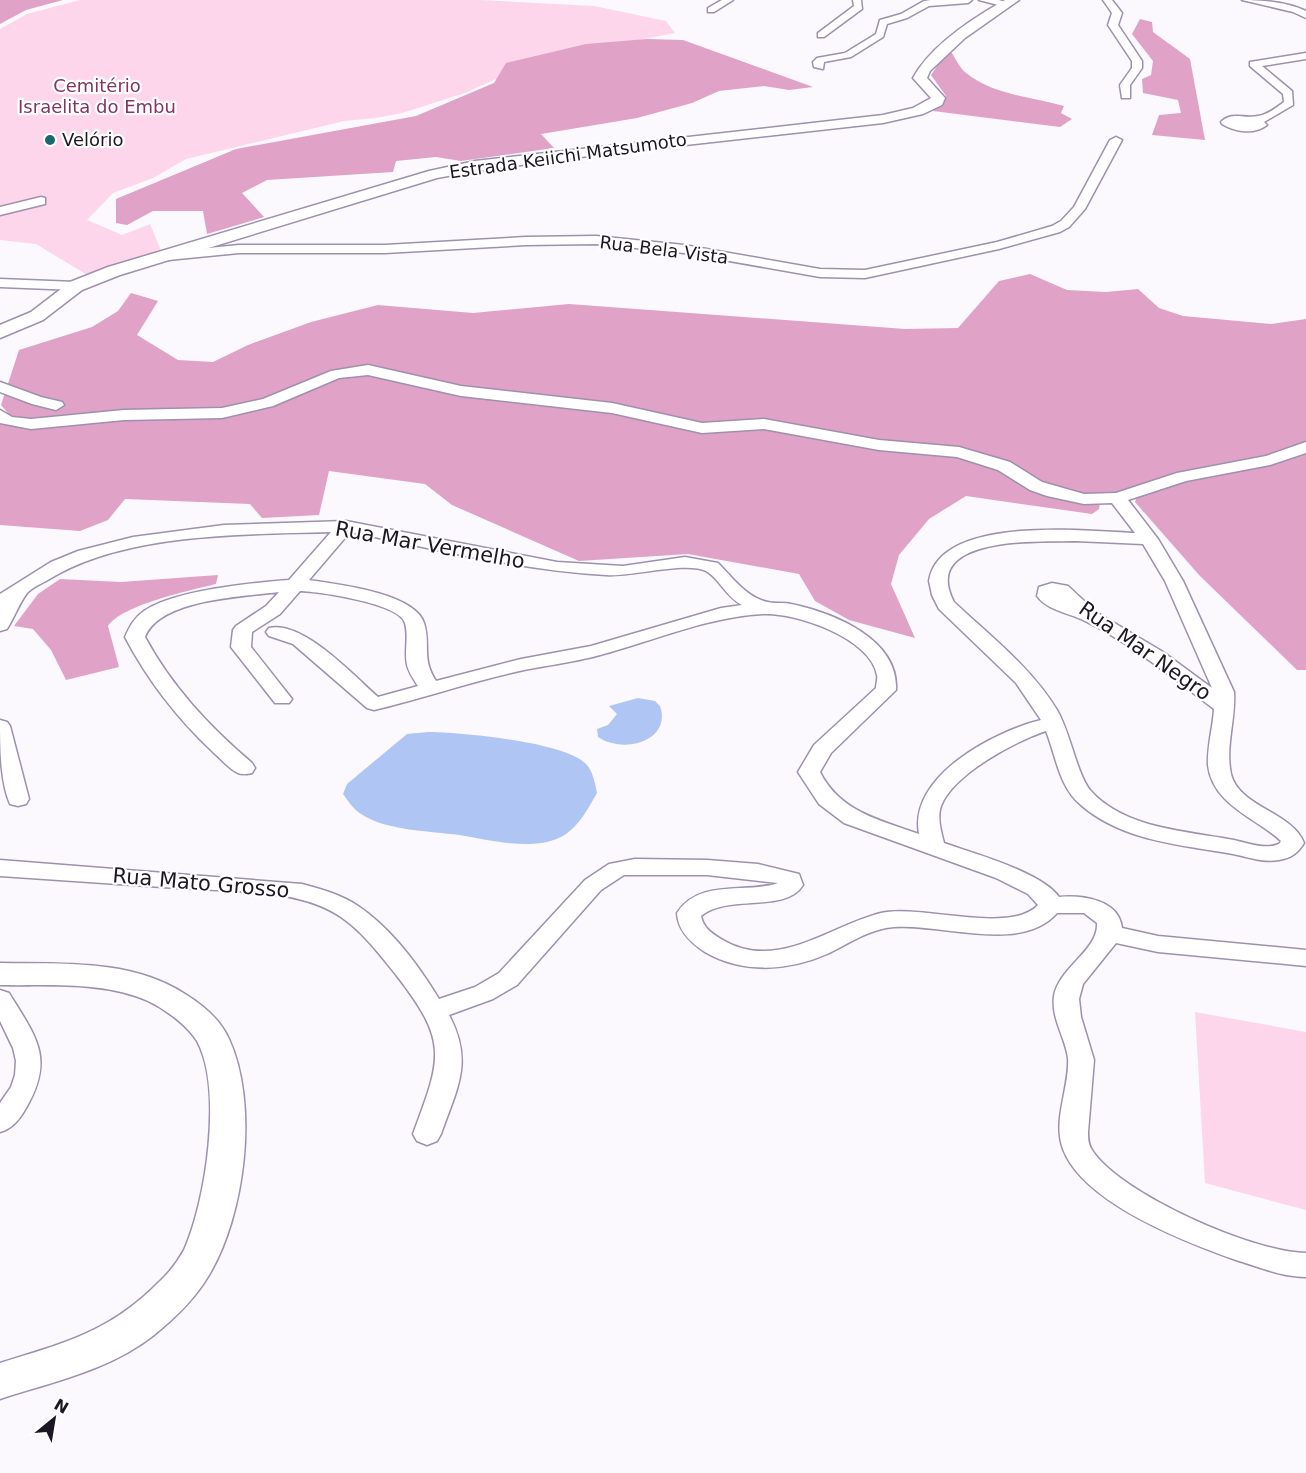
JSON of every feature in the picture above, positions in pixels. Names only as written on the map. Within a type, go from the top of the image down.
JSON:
[{"type":"main road","name":"Estrada Keiichi Matsumoto","points":[[0,332],[37,316],[76,286],[157,257],[458,169],[883,118],[921,110],[932,106],[938,98],[920,78],[927,66],[980,22],[1010,2]]},
{"type":"main road","points":[[0,974],[129,982],[160,994],[188,1012],[211,1037],[224,1072],[228,1134],[211,1226],[201,1256],[174,1293],[143,1321],[104,1346],[0,1380]]},
{"type":"street","points":[[711,10],[729,0]]},
{"type":"street","points":[[819,67],[818,62],[821,60],[841,57],[859,49],[880,35],[883,22],[908,14],[927,3],[968,0]]},
{"type":"street","points":[[983,0],[1010,2]]},
{"type":"street","points":[[1107,0],[1117,13],[1113,25],[1137,61],[1137,68],[1125,85],[1126,96]]},
{"type":"street","points":[[1246,0],[1296,10],[1306,15]]},
{"type":"street","points":[[821,35],[858,3],[870,9]]},
{"type":"street","points":[[881,11],[908,14]]},
{"type":"street","points":[[1255,120],[1290,106],[1288,93],[1254,64],[1306,56]]},
{"type":"street","name":"Rua Bela Vista","points":[[157,257],[250,248],[385,249],[526,241],[596,240],[684,249],[820,273],[865,274],[999,245],[1056,229],[1065,224],[1079,209],[1116,140]]},
{"type":"street","points":[[0,211],[38,204],[0,217]]},
{"type":"street","points":[[0,282],[76,286]]},
{"type":"street","points":[[0,297],[23,283]]},
{"type":"street","points":[[0,415],[7,421],[31,424],[124,415],[222,413],[268,404],[336,374],[368,370],[488,395],[612,408],[702,428],[764,424],[879,445],[959,452],[982,457],[1004,466],[1036,486],[1084,499],[1116,498],[1183,477],[1270,460],[1306,447]]},
{"type":"street","points":[[0,387],[37,401],[56,405]]},
{"type":"street","points":[[1116,498],[1149,539],[1174,581],[1219,678],[1226,708],[1219,765],[1220,777],[1226,787],[1239,799],[1291,838],[1293,843],[1287,850],[1278,853],[1262,852],[1206,843],[1138,827],[1110,814],[1088,800],[1076,786],[1053,723],[1032,691],[946,605],[936,584],[948,560],[958,551],[975,543],[1010,538],[1076,536],[1149,539]]},
{"type":"street","points":[[282,699],[241,646],[243,630],[273,610],[346,526]]},
{"type":"street","name":"Rua Mar Vermelho","points":[[0,602],[57,566],[84,555],[133,542],[224,530],[346,526],[557,567],[623,571],[685,562],[697,564],[712,567],[741,597],[765,608]]},
{"type":"street","points":[[244,768],[201,730],[161,683],[135,637],[136,629],[144,619],[159,611],[204,597],[297,585],[325,587],[406,611],[414,621],[418,667],[430,689]]},
{"type":"street","points":[[0,625],[20,588]]},
{"type":"street","name":"Rua Mar Negro","points":[[1065,593],[1089,616],[1156,656],[1226,708]]},
{"type":"street","points":[[276,632],[300,640],[374,704],[521,665],[594,651],[728,612],[765,608],[789,609],[826,620],[855,636],[876,654],[887,674],[886,690],[822,750],[809,772],[817,789],[829,804],[852,818],[1004,873],[1036,889],[1048,899],[1050,906]]},
{"type":"street","points":[[933,846],[928,822],[930,805],[944,786],[983,752],[1004,739],[1029,728],[1053,723]]},
{"type":"street","points":[[0,726],[18,799]]},
{"type":"street","points":[[434,1011],[484,993],[508,979],[593,885],[606,874],[619,869],[672,867],[771,874],[791,879],[791,885],[783,891],[714,898],[698,904],[689,913],[689,923],[697,934],[714,946],[729,954],[756,960],[781,961],[802,956],[868,924],[888,920],[908,919],[971,925],[1005,925],[1039,918],[1050,906],[1076,904],[1102,912],[1110,921],[1111,934],[1077,973],[1069,987],[1065,1006],[1081,1058],[1081,1083],[1075,1118],[1076,1149],[1089,1167],[1117,1191],[1162,1220],[1279,1261],[1306,1265]]},
{"type":"street","name":"Rua Mato Grosso","points":[[0,868],[238,883],[294,889],[320,897],[350,911],[367,926],[434,1011],[444,1029],[450,1048],[449,1066],[427,1134]]},
{"type":"street","points":[[1111,934],[1158,944],[1306,958]]},
{"type":"street","points":[[0,999],[28,1049],[29,1075],[19,1101],[0,1122]]},
{"type":"green space","name":"Cemitério Israelita do Embu","points":[[80,0],[480,0],[594,6],[666,21],[675,33],[541,59],[462,94],[402,113],[344,121],[186,159],[153,178],[113,193],[87,220],[122,235],[150,224],[161,251],[89,276],[36,244],[0,240],[0,29],[27,14]]},
{"type":"green space","points":[[1195,1012],[1306,1032],[1306,1210],[1205,1183]]},
{"type":"shaded area","points":[[0,0],[63,0],[26,10],[0,24]]},
{"type":"shaded area","points":[[1140,19],[1152,22],[1153,32],[1190,59],[1205,140],[1152,135],[1159,115],[1181,113],[1178,100],[1143,93],[1142,79],[1151,75],[1153,61],[1132,34]]},
{"type":"shaded area","points":[[647,39],[683,40],[813,87],[789,90],[764,86],[719,91],[692,103],[637,118],[541,134],[554,148],[461,161],[436,157],[396,161],[393,172],[267,180],[242,193],[264,217],[207,234],[203,211],[153,211],[127,225],[116,223],[116,199],[236,149],[416,116],[494,83],[506,63],[586,44]]},
{"type":"shaded area","points":[[946,53],[952,53],[964,71],[988,86],[1064,106],[1061,113],[1072,119],[1060,127],[933,111],[946,96],[931,75]]},
{"type":"shaded area","points":[[1030,274],[1067,290],[1106,292],[1138,289],[1159,308],[1183,316],[1271,324],[1306,319],[1306,441],[1265,457],[1178,474],[1110,495],[1084,495],[1041,483],[1009,464],[986,454],[961,448],[906,445],[787,423],[702,424],[490,392],[390,370],[333,372],[315,377],[280,395],[221,410],[33,421],[12,418],[1,405],[19,350],[92,327],[118,311],[131,293],[158,301],[137,335],[178,360],[213,362],[248,345],[311,322],[378,305],[473,313],[569,304],[905,329],[958,328],[999,281]]},
{"type":"shaded area","points":[[366,373],[576,406],[638,417],[678,428],[701,431],[763,428],[957,455],[1100,503],[1099,509],[1092,514],[966,496],[929,519],[899,555],[891,584],[915,638],[849,620],[815,601],[799,574],[688,554],[579,561],[452,505],[425,484],[329,471],[319,515],[262,518],[250,504],[125,499],[108,520],[80,531],[0,525],[0,424],[29,428],[110,420],[223,416],[272,406],[325,382]]},
{"type":"shaded area","points":[[1306,451],[1306,670],[1297,670],[1200,576],[1135,502],[1137,496],[1187,479]]},
{"type":"shaded area","points":[[218,575],[216,584],[158,599],[127,611],[116,618],[108,626],[119,667],[66,680],[51,650],[33,629],[14,626],[38,594],[60,579],[121,582]]},
{"type":"water","points":[[638,698],[655,701],[660,706],[662,718],[659,728],[653,735],[644,741],[621,745],[598,737],[597,729],[608,725],[617,714],[609,706]]},
{"type":"water","points":[[428,732],[486,736],[556,749],[588,766],[597,793],[572,830],[559,838],[536,844],[497,842],[396,827],[371,820],[356,810],[343,794],[347,784],[407,734]]},
{"type":"place","name":"Velório","points":[[50,140]]}]
